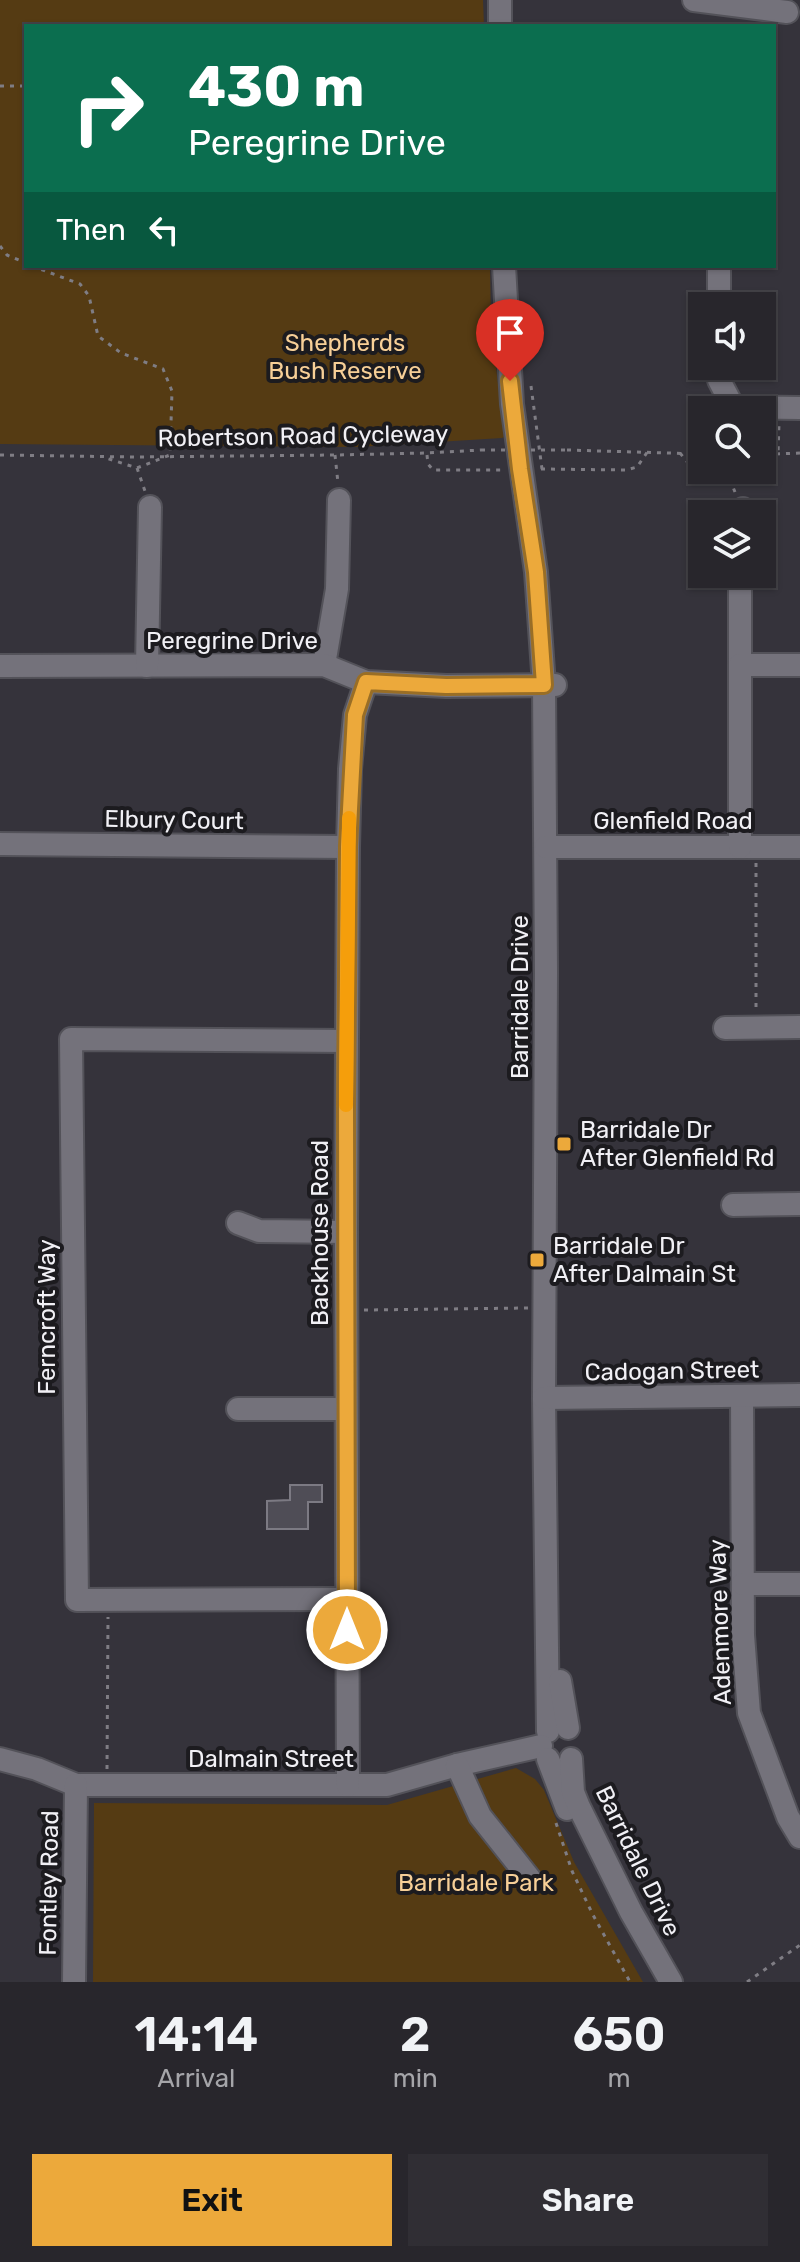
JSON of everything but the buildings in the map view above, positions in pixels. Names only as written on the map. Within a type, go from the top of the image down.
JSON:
[{"type":"street","points":[[500,0],[500,24]]},
{"type":"street","points":[[512,0],[512,24]]},
{"type":"street","points":[[694,0],[787,12]]},
{"type":"street","name":"Barridale Drive","points":[[504,268],[512,404],[550,685]]},
{"type":"street","name":"Barridale Drive","points":[[516,268],[533,469],[553,622],[550,685],[551,1398],[562,1698],[551,1741],[580,1839],[632,1945],[654,1982]]},
{"type":"street","points":[[719,268],[719,292]]},
{"type":"street","points":[[719,380],[733,407],[790,408]]},
{"type":"street","points":[[324,665],[337,589],[339,500]]},
{"type":"street","points":[[147,666],[150,507]]},
{"type":"street","points":[[740,588],[748,847]]},
{"type":"street","name":"Peregrine Drive","points":[[0,666],[324,665],[366,682],[446,686],[550,685]]},
{"type":"street","points":[[740,665],[800,665]]},
{"type":"street","name":"Backhouse Road","points":[[348,1785],[348,847],[355,715],[366,682]]},
{"type":"street","name":"Elbury Court","points":[[0,844],[348,847]]},
{"type":"street","name":"Barridale Drive","points":[[551,1398],[544,1308],[552,847]]},
{"type":"street","name":"Glenfield Road","points":[[552,847],[800,847]]},
{"type":"street","points":[[725,1028],[800,1027]]},
{"type":"street","name":"Ferncroft Way","points":[[346,1041],[71,1039],[77,1600],[347,1599]]},
{"type":"street","points":[[733,1205],[800,1204]]},
{"type":"street","points":[[238,1223],[259,1231],[346,1232]]},
{"type":"street","name":"Cadogan Street","points":[[551,1398],[800,1395]]},
{"type":"street","name":"Adenmore Way","points":[[742,1396],[743,1635],[749,1713],[788,1817],[799,1833]]},
{"type":"street","points":[[238,1409],[346,1409]]},
{"type":"street","points":[[743,1584],[800,1584]]},
{"type":"street","name":"Dalmain Street","points":[[0,1759],[37,1769],[76,1785],[387,1785],[551,1741],[560,1763],[571,1759]]},
{"type":"street","name":"Barridale Drive","points":[[571,1759],[573,1792],[579,1807],[631,1912],[671,1982]]},
{"type":"street","points":[[457,1765],[480,1816],[530,1879]]},
{"type":"street","name":"Fontley Road","points":[[74,1982],[76,1785]]},
{"type":"path","points":[[0,86],[24,86]]},
{"type":"path","points":[[0,246],[7,255],[24,262]]},
{"type":"path","points":[[37,268],[80,284],[89,296],[98,336],[121,353],[163,369],[172,391],[170,455],[137,468],[104,456]]},
{"type":"path","points":[[529,373],[542,469],[626,470],[637,467],[648,451]]},
{"type":"path","points":[[790,408],[778,454],[800,453]]},
{"type":"path","name":"Robertson Road Cycleway","points":[[0,455],[335,455],[481,450],[688,453]]},
{"type":"path","points":[[427,453],[428,464],[433,470],[509,470]]},
{"type":"path","points":[[680,453],[688,463]]},
{"type":"path","points":[[335,455],[339,500]]},
{"type":"path","points":[[137,468],[150,507]]},
{"type":"path","points":[[748,847],[756,1028]]},
{"type":"path","points":[[346,1310],[544,1308]]},
{"type":"path","points":[[107,1785],[108,1600]]},
{"type":"path","points":[[556,1824],[572,1871],[630,1982]]},
{"type":"path","points":[[747,1982],[800,1945]]},
{"type":"green space","name":"Shepherds Bush Reserve","points":[[0,0],[483,0],[484,24],[24,24],[24,268],[490,268],[491,323],[504,437],[357,447],[0,444]]},
{"type":"green space","name":"Barridale Park","points":[[516,1768],[535,1779],[544,1790],[574,1862],[643,1982],[93,1982],[94,1803],[387,1805]]},
{"type":"slow traffic","points":[[346,1105],[349,818]]},
{"type":"place","name":"Barridale Dr After Glenfield Rd","points":[[564,1144]]},
{"type":"place","name":"Barridale Dr After Dalmain St","points":[[537,1260]]},
{"type":"route","points":[[347,1630],[346,986],[350,769],[355,715],[366,682],[446,686],[544,685],[536,572],[510,381]]}]
